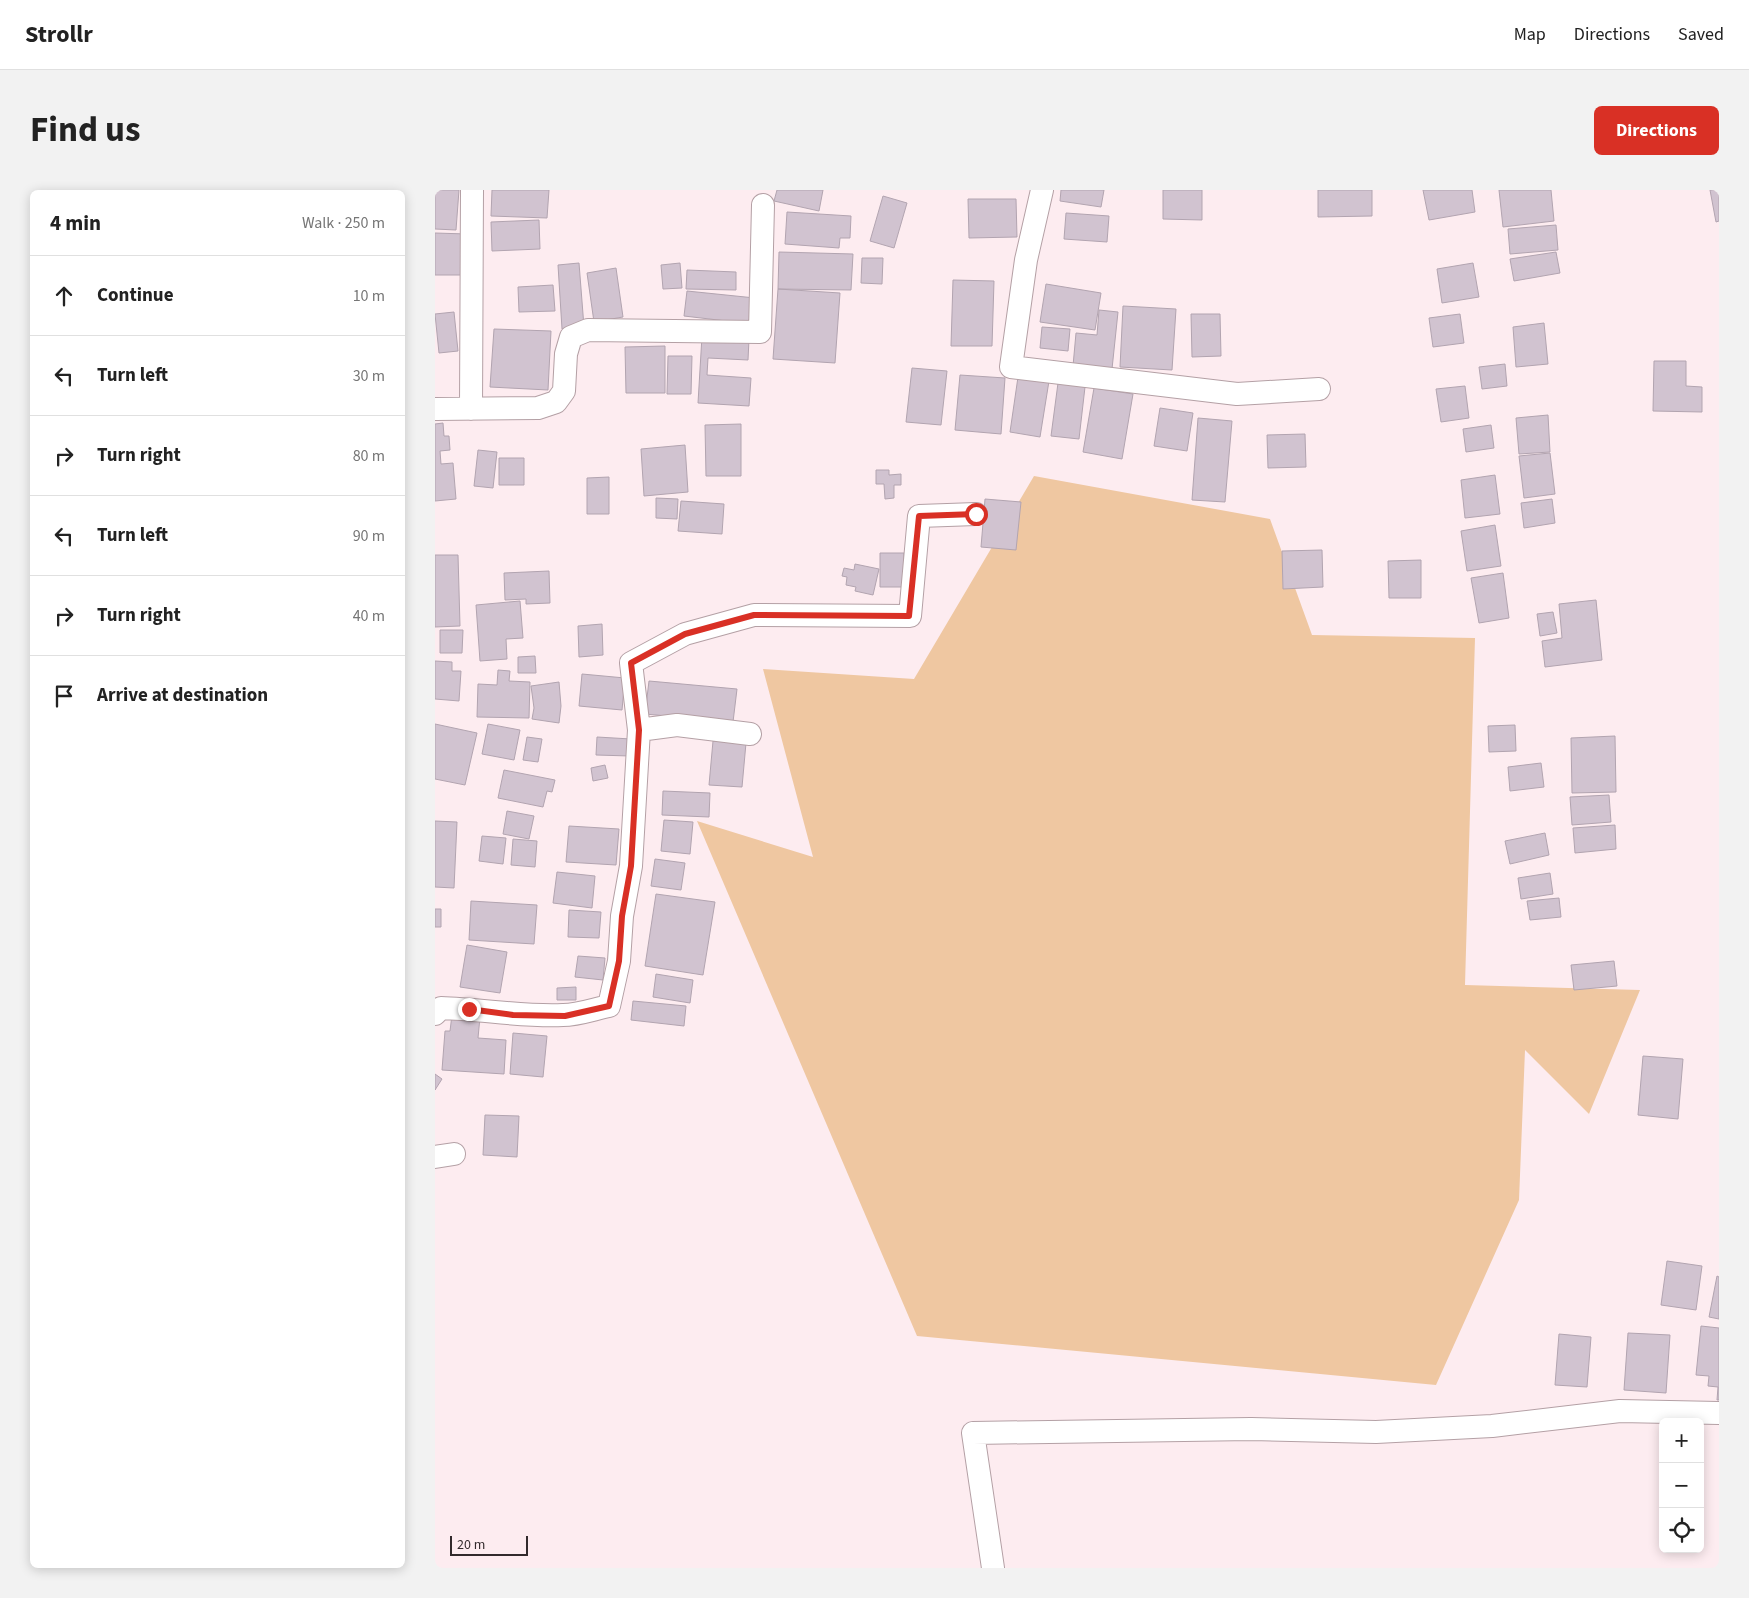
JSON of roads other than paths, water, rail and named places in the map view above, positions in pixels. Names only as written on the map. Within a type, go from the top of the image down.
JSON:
[{"type":"street","points":[[471,408],[472,190]]},
{"type":"street","points":[[1043,190],[1026,260],[1011,367],[1237,394],[1319,389]]},
{"type":"street","points":[[435,409],[538,408],[556,402],[564,392],[566,354],[571,337],[588,330],[760,332],[763,204]]},
{"type":"street","points":[[435,1014],[441,1008],[469,1009],[513,1015],[565,1016],[609,1006],[619,961],[622,916],[631,866],[639,730],[631,663],[685,634],[754,615],[909,616],[919,516],[976,514]]},
{"type":"street","points":[[639,730],[677,725],[751,734]]},
{"type":"street","points":[[993,1568],[973,1433],[1251,1429],[1375,1432],[1492,1426],[1620,1411],[1719,1413]]}]
